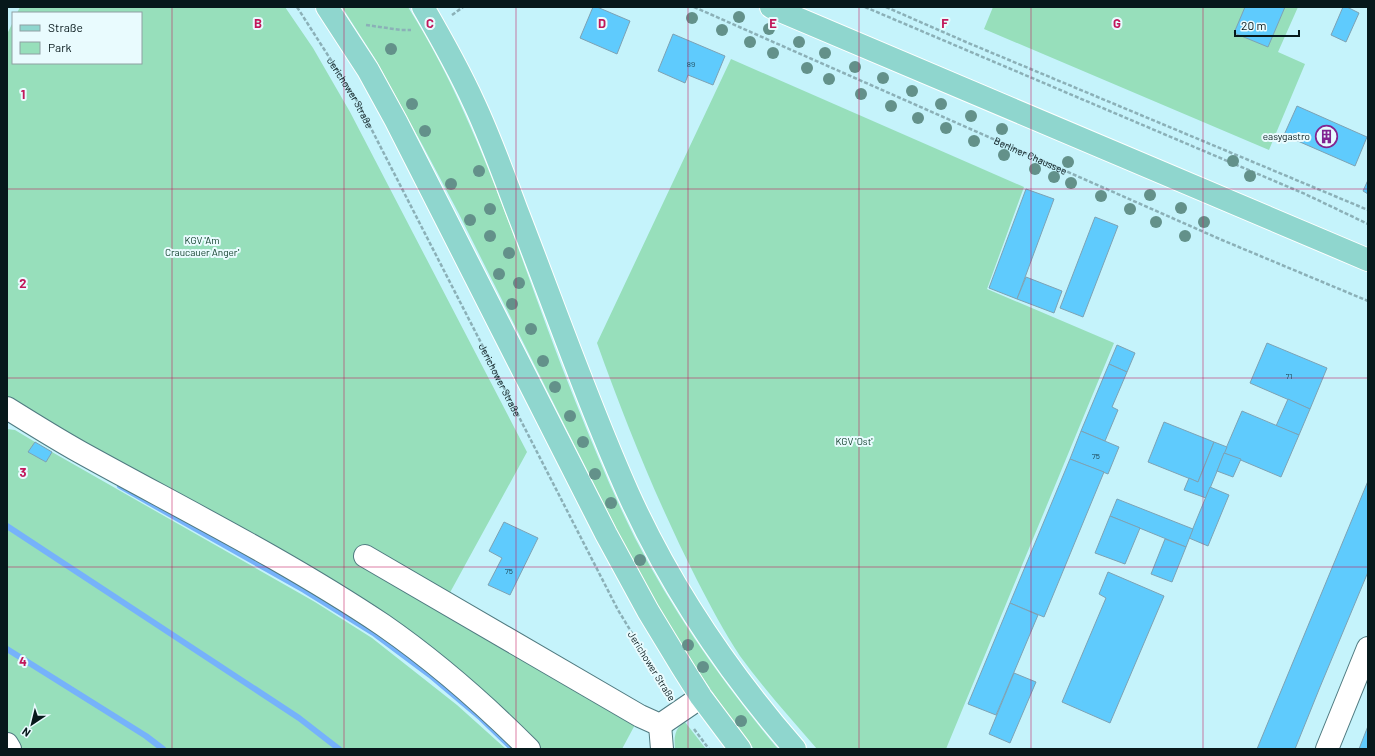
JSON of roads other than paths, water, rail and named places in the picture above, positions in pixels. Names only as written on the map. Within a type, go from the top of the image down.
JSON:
[{"type":"main road","points":[[423,7],[442,22],[451,56],[475,105],[508,187],[587,395],[629,494],[649,535],[674,582],[712,642],[754,700],[795,749]]},
{"type":"main road","points":[[770,7],[796,12],[1368,260]]},
{"type":"main road","points":[[332,14],[377,86],[412,151],[606,534],[640,598],[669,647],[702,697],[740,749]]},
{"type":"street","points":[[7,408],[78,451],[271,556],[359,610],[420,652],[452,678],[529,749]]},
{"type":"street","points":[[366,556],[640,716],[660,725]]},
{"type":"street","points":[[1327,749],[1368,648]]},
{"type":"street","points":[[660,725],[702,697]]},
{"type":"street","points":[[660,725],[662,749]]},
{"type":"street","points":[[7,744],[10,749]]},
{"type":"waterway","points":[[120,486],[304,590],[375,634],[430,675],[481,718],[513,749]]},
{"type":"waterway","points":[[7,526],[299,718],[339,749]]},
{"type":"waterway","points":[[7,649],[146,736],[163,749]]},
{"type":"place","name":"easygastro","points":[[1326,136]]},
{"type":"park label","name":"KGV 'Am Craucauer Anger'","points":[[202,246]]},
{"type":"park label","name":"KGV 'Ost'","points":[[854,441]]}]
